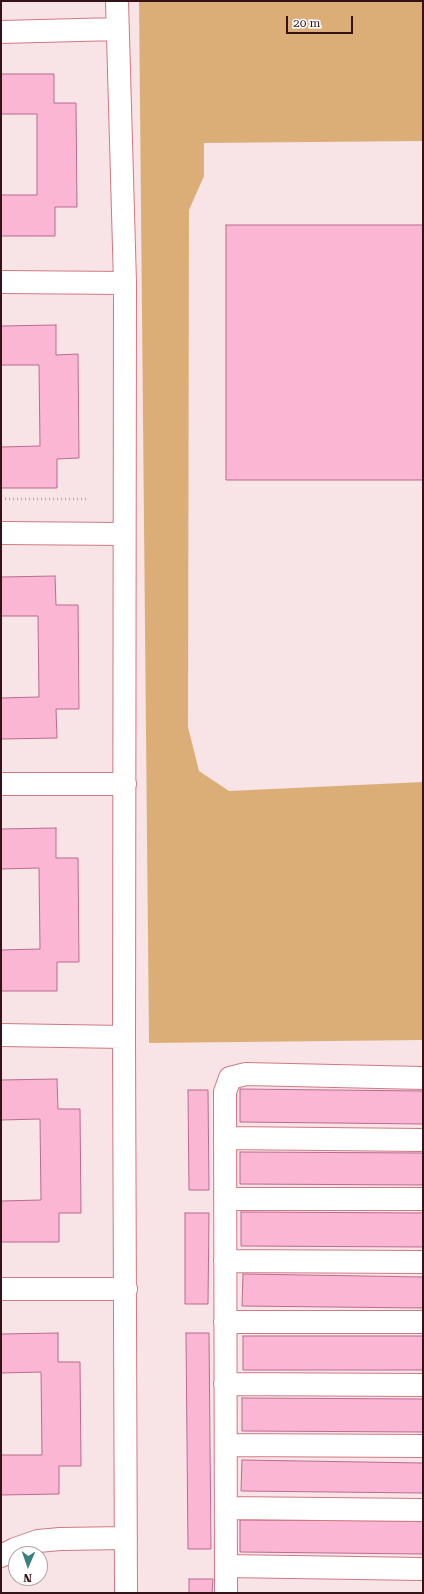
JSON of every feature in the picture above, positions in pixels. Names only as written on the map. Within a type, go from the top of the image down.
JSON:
[{"type":"street","points":[[117,1],[125,283],[124,1036],[126,1593]]},
{"type":"street","points":[[1,32],[117,30]]},
{"type":"street","points":[[1,282],[125,283]]},
{"type":"street","points":[[1,533],[124,534]]},
{"type":"street","points":[[1,784],[125,784]]},
{"type":"street","points":[[1,1035],[124,1036]]},
{"type":"street","points":[[226,1593],[225,1092],[230,1078],[246,1074],[423,1078]]},
{"type":"street","points":[[225,1138],[423,1140]]},
{"type":"street","points":[[225,1199],[423,1199]]},
{"type":"street","points":[[225,1261],[423,1262]]},
{"type":"street","points":[[1,1289],[126,1289]]},
{"type":"street","points":[[225,1322],[423,1322]]},
{"type":"street","points":[[226,1384],[423,1385]]},
{"type":"street","points":[[226,1445],[423,1446]]},
{"type":"street","points":[[226,1508],[423,1510]]},
{"type":"street","points":[[1,1556],[15,1549],[38,1541],[60,1539],[126,1538]]},
{"type":"street","points":[[226,1566],[423,1569]]},
{"type":"path","points":[[1,499],[88,499]]},
{"type":"shaded area","points":[[139,1],[423,1],[423,141],[204,143],[204,176],[189,210],[188,727],[199,771],[229,791],[423,782],[423,1040],[149,1043]]},
{"type":"building","points":[[1,74],[54,74],[54,103],[76,103],[77,207],[55,207],[55,236],[1,236],[1,195],[37,195],[37,114],[1,114]]},
{"type":"building","points":[[226,225],[423,225],[423,480],[226,480]]},
{"type":"building","points":[[56,325],[56,355],[78,354],[79,458],[57,459],[57,488],[1,488],[1,447],[40,446],[39,365],[1,365],[1,326]]},
{"type":"building","points":[[55,576],[56,605],[78,605],[79,709],[56,709],[57,738],[1,739],[1,698],[39,697],[38,616],[1,616],[1,577]]},
{"type":"building","points":[[56,828],[56,858],[78,858],[79,962],[57,962],[57,991],[1,991],[1,950],[40,949],[39,868],[1,869],[1,829]]},
{"type":"building","points":[[57,1079],[58,1109],[80,1109],[81,1213],[59,1213],[59,1242],[1,1242],[1,1201],[41,1200],[40,1119],[1,1120],[1,1080]]},
{"type":"building","points":[[240,1089],[423,1091],[423,1124],[240,1122]]},
{"type":"building","points":[[188,1090],[208,1090],[209,1190],[189,1190]]},
{"type":"building","points":[[240,1152],[423,1153],[423,1185],[240,1184]]},
{"type":"building","points":[[241,1212],[423,1213],[423,1247],[241,1246]]},
{"type":"building","points":[[185,1213],[209,1213],[208,1304],[185,1304]]},
{"type":"building","points":[[243,1274],[423,1277],[423,1308],[242,1306]]},
{"type":"building","points":[[58,1333],[58,1362],[80,1362],[81,1466],[59,1466],[59,1494],[1,1495],[1,1455],[42,1455],[41,1372],[1,1373],[1,1334]]},
{"type":"building","points":[[186,1333],[209,1333],[211,1549],[188,1549]]},
{"type":"building","points":[[243,1336],[423,1336],[423,1370],[243,1370]]},
{"type":"building","points":[[242,1398],[423,1399],[423,1432],[242,1431]]},
{"type":"building","points":[[242,1460],[423,1463],[423,1493],[241,1491]]},
{"type":"building","points":[[240,1520],[423,1521],[423,1554],[240,1552]]},
{"type":"building","points":[[189,1579],[213,1579],[212,1593],[189,1593]]}]
